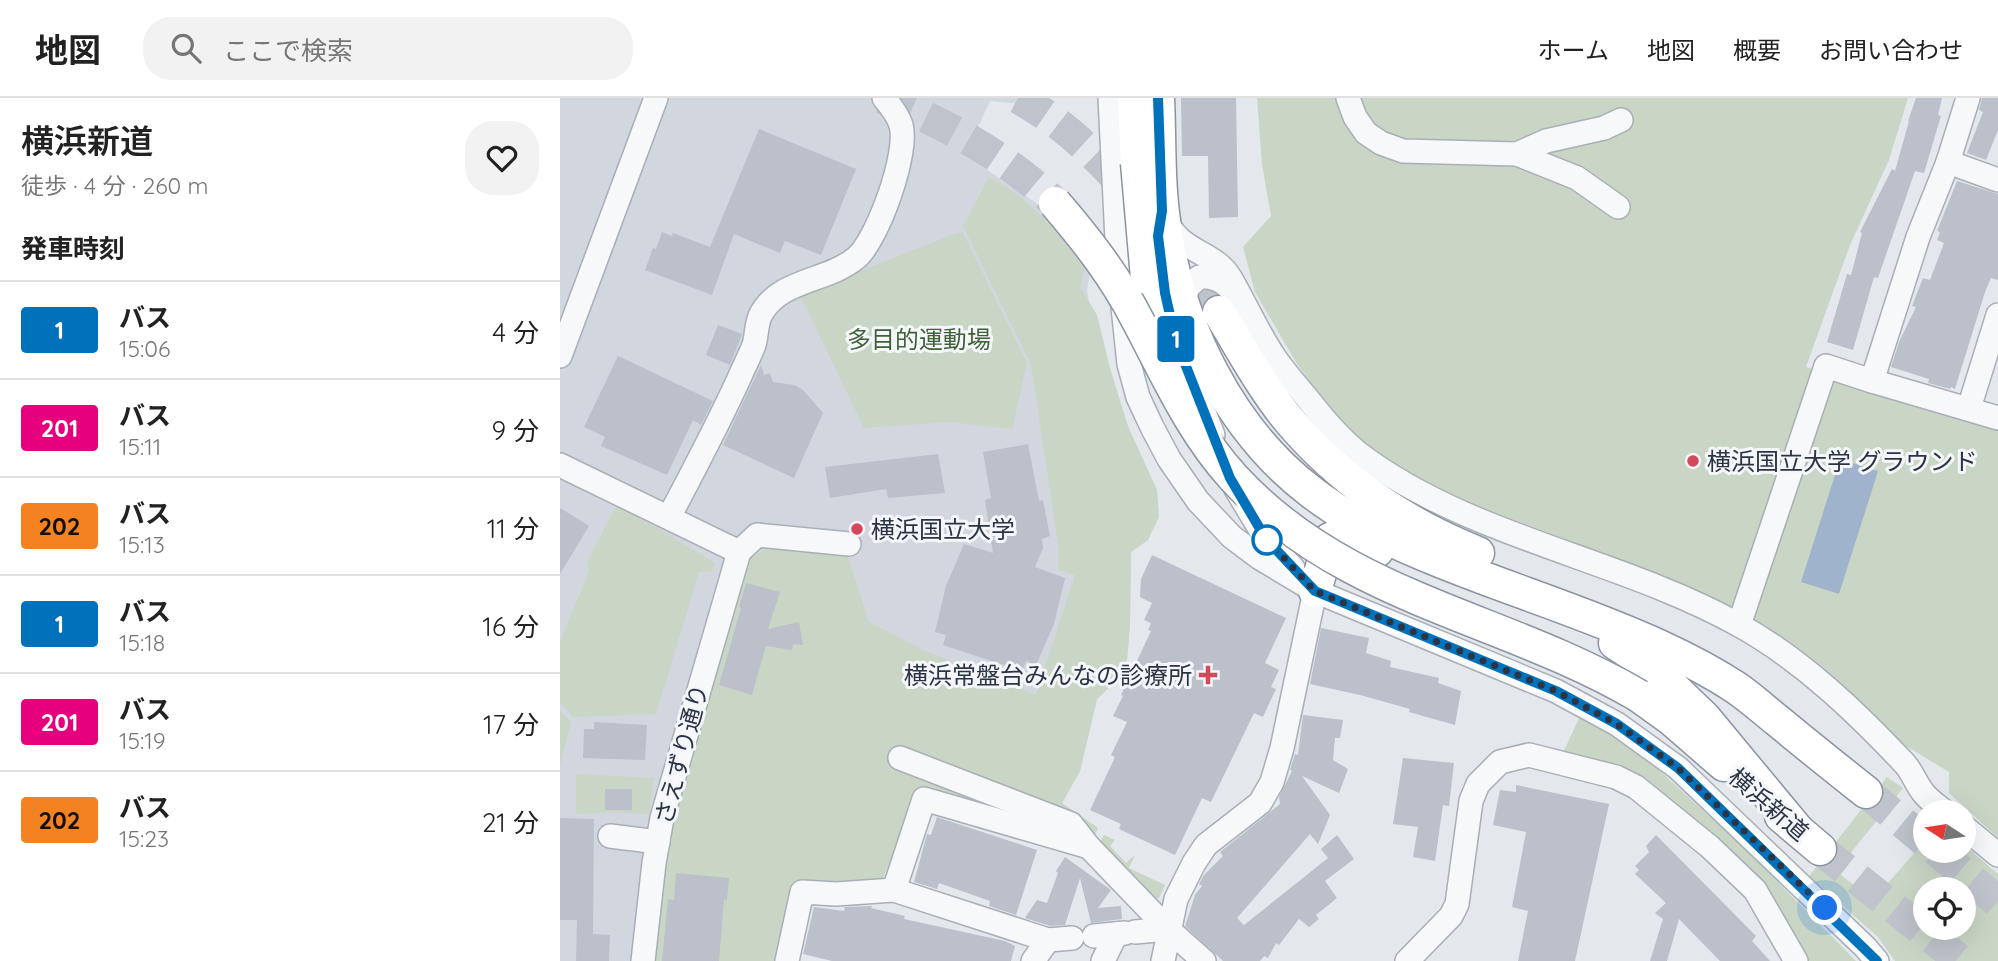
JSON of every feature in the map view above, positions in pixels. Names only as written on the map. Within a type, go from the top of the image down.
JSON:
[{"type":"highway","name":"横浜新道","points":[[1134,98],[1137,163],[1160,275],[1183,305],[1199,344],[1233,406],[1259,442],[1286,471],[1328,504],[1374,531],[1419,552],[1595,618],[1662,647],[1736,688],[1866,792]]},
{"type":"highway","name":"横浜新道","points":[[1158,98],[1162,211],[1160,275],[1153,310],[1167,351],[1214,454],[1233,478],[1278,519],[1312,545],[1347,566],[1438,608],[1564,657],[1639,696],[1671,719],[1820,849]]},
{"type":"highway","points":[[1055,202],[1117,283],[1187,414],[1214,454]]},
{"type":"highway","points":[[1230,307],[1260,380],[1287,418],[1322,457],[1359,490],[1403,518],[1453,543],[1613,606],[1649,623],[1675,638],[1736,688]]},
{"type":"highway","points":[[1315,591],[1330,539],[1338,535],[1347,536],[1451,582],[1590,631],[1621,646],[1654,669],[1704,718],[1796,828]]},
{"type":"street","points":[[560,356],[656,98]]},
{"type":"street","points":[[668,517],[725,411],[754,344],[759,316],[768,303],[783,291],[857,258],[869,241],[897,175],[902,151],[901,125],[884,98]]},
{"type":"street","points":[[1110,98],[1122,317],[1129,364],[1138,397],[1169,459],[1198,501],[1231,537],[1315,591],[1556,691],[1617,724],[1678,768],[1877,961]]},
{"type":"street","points":[[1348,98],[1355,117],[1366,133],[1381,143],[1403,150],[1517,154],[1577,178],[1618,207]]},
{"type":"street","points":[[1872,381],[1918,237],[1948,162],[1968,98]]},
{"type":"street","points":[[1517,154],[1546,141],[1604,128],[1621,120]]},
{"type":"street","points":[[1948,162],[1998,180]]},
{"type":"street","points":[[1162,211],[1158,236],[1172,324],[1230,478],[1261,531],[1315,591]]},
{"type":"street","points":[[1162,211],[1171,232],[1182,243],[1217,263],[1230,277],[1230,307]]},
{"type":"street","points":[[1183,305],[1188,287],[1199,277],[1213,276],[1227,284],[1230,307],[1327,423],[1358,453],[1408,484],[1479,520],[1657,586],[1739,625],[1780,651],[1831,691],[1907,767],[1923,794],[1930,800]]},
{"type":"street","points":[[1969,408],[1998,315]]},
{"type":"street","points":[[1739,625],[1826,366],[1998,418]]},
{"type":"street","points":[[560,465],[739,552],[757,535],[849,544]]},
{"type":"street","name":"さえずり通り","points":[[643,961],[658,842],[668,796],[739,552]]},
{"type":"street","points":[[1163,961],[1168,929],[1182,883],[1194,863],[1206,845],[1260,803],[1272,782],[1282,748],[1315,591]]},
{"type":"street","points":[[1407,961],[1451,916],[1457,904],[1471,801],[1478,784],[1500,762],[1530,755],[1616,777],[1636,787],[1710,847],[1755,890],[1796,961]]},
{"type":"street","points":[[900,758],[1071,824],[1089,847],[1168,929],[1204,961]]},
{"type":"street","points":[[894,890],[925,799],[1089,847]]},
{"type":"street","points":[[610,836],[658,842]]},
{"type":"street","points":[[1976,837],[1998,855]]},
{"type":"street","points":[[792,960],[802,892],[836,894],[894,890],[1048,940],[1168,929]]},
{"type":"street","points":[[1103,961],[1108,935]]},
{"type":"street","points":[[1033,961],[1048,940]]},
{"type":"shaded area","name":"横浜国立大学","points":[[560,98],[1031,98],[1027,102],[990,101],[965,155],[1036,203],[1066,233],[1091,267],[1087,290],[1104,388],[1148,540],[1131,552],[1127,660],[1117,680],[1097,699],[1080,771],[1062,803],[1098,828],[924,789],[879,886],[797,883],[775,961],[560,961]]},
{"type":"green space","name":"横浜国立大学 グラウンド","points":[[1257,98],[1908,98],[1889,160],[1850,245],[1806,367],[1998,431],[1998,838],[1976,818],[1976,800],[1957,800],[1949,793],[1949,772],[1901,743],[1832,677],[1769,629],[1665,577],[1452,496],[1412,478],[1366,444],[1336,415],[1297,364],[1255,292],[1243,247],[1271,216],[1262,164]]},
{"type":"green space","points":[[989,177],[1030,206],[1085,268],[1080,287],[1097,315],[1128,426],[1157,490],[1159,517],[1148,540],[1131,552],[1127,660],[1117,680],[1097,699],[1080,771],[1062,803],[1098,828],[1091,843],[924,789],[879,886],[797,883],[784,961],[652,961],[667,826],[746,561],[771,546],[847,554],[869,622],[923,650],[1036,695],[1075,575],[1058,570],[1058,544],[1031,364],[963,226]]},
{"type":"green space","name":"多目的運動場","points":[[962,231],[1027,363],[1012,429],[950,422],[864,428],[800,295]]},
{"type":"green space","points":[[617,504],[715,563],[713,571],[699,572],[656,714],[573,717],[560,702],[560,642],[589,571],[587,562]]},
{"type":"green space","points":[[560,710],[571,723],[560,765]]},
{"type":"green space","points":[[1580,716],[1635,748],[1746,850],[1856,961],[1803,961],[1653,793],[1562,755]]},
{"type":"green space","points":[[576,774],[654,778],[649,814],[576,814]]},
{"type":"green space","points":[[1887,777],[1903,788],[1836,871],[1873,900],[1913,855],[1913,863],[1976,863],[1976,855],[1998,874],[1998,961],[1895,961],[1878,937],[1809,876]]},
{"type":"green space","points":[[1104,835],[1115,840],[1110,846],[1126,863],[1135,855],[1129,868],[1165,885],[1159,898],[1152,899],[1105,846],[1099,844]]},
{"type":"water","points":[[1840,459],[1878,471],[1839,594],[1801,582]]},
{"type":"building","points":[[1181,98],[1236,98],[1238,217],[1209,218],[1208,156],[1182,156]]},
{"type":"building","points":[[1916,98],[1942,98],[1938,115],[1941,116],[1924,173],[1915,171],[1878,278],[1874,277],[1853,350],[1827,342],[1847,274],[1851,275],[1862,233],[1860,232],[1892,169],[1895,171]]},
{"type":"building","points":[[1982,98],[1998,98],[1998,130],[1986,160],[1967,153],[1983,112],[1979,110]]},
{"type":"building","points":[[759,129],[856,169],[821,255],[785,241],[780,253],[734,234],[712,295],[645,270],[662,232],[672,236],[673,233],[710,247]]},
{"type":"building","points":[[1957,181],[1998,194],[1998,280],[1991,278],[1955,389],[1950,389],[1891,367],[1899,342],[1916,307],[1912,306],[1923,278],[1930,280],[1944,243],[1937,240],[1940,232],[1937,231]]},
{"type":"building","points":[[718,325],[742,334],[730,365],[706,355]]},
{"type":"building","points":[[618,356],[713,401],[701,425],[693,420],[667,475],[601,446],[605,437],[584,427]]},
{"type":"building","points":[[761,365],[764,375],[770,373],[773,382],[794,385],[803,390],[823,413],[794,478],[723,445]]},
{"type":"building","points":[[1028,444],[1039,501],[1043,500],[1050,536],[1042,539],[1043,548],[1035,567],[1065,578],[1054,624],[1036,665],[1026,661],[1022,671],[943,645],[946,635],[935,632],[946,586],[964,544],[993,553],[985,500],[991,498],[983,452]]},
{"type":"building","points":[[938,454],[945,493],[888,498],[886,489],[830,498],[825,467]]},
{"type":"building","points":[[560,508],[589,526],[560,574]]},
{"type":"building","points":[[1152,555],[1286,618],[1265,663],[1279,670],[1271,687],[1276,689],[1263,717],[1254,713],[1211,802],[1202,798],[1175,855],[1119,829],[1121,824],[1090,810],[1115,757],[1111,755],[1127,722],[1113,716],[1151,631],[1148,630],[1151,623],[1144,620],[1152,603],[1140,597],[1141,579]]},
{"type":"building","points":[[746,583],[780,592],[768,629],[799,622],[803,645],[793,644],[792,650],[766,646],[752,695],[719,685]]},
{"type":"building","points":[[1321,628],[1369,638],[1366,653],[1391,661],[1390,667],[1439,678],[1438,683],[1461,691],[1455,725],[1409,712],[1410,709],[1310,684]]},
{"type":"building","points":[[1303,715],[1343,720],[1340,738],[1335,738],[1333,760],[1348,769],[1339,793],[1302,776],[1330,815],[1318,844],[1310,834],[1237,918],[1244,925],[1328,858],[1321,849],[1337,835],[1354,859],[1325,881],[1337,898],[1316,915],[1319,919],[1309,927],[1299,919],[1279,945],[1276,943],[1268,958],[1264,956],[1260,961],[1223,961],[1185,926],[1195,895],[1202,886],[1199,884],[1204,875],[1223,856],[1220,852],[1280,804],[1279,797],[1292,771],[1290,770],[1295,754],[1298,755]]},
{"type":"building","points":[[594,722],[647,725],[645,760],[583,758],[584,729],[594,729]]},
{"type":"building","points":[[1403,758],[1454,763],[1449,806],[1443,805],[1435,861],[1413,857],[1418,827],[1393,824]]},
{"type":"building","points":[[1516,785],[1609,804],[1575,961],[1518,961],[1528,911],[1512,907],[1526,832],[1493,825],[1500,790],[1516,792]]},
{"type":"building","points":[[605,789],[632,789],[632,810],[605,810]]},
{"type":"building","points":[[937,817],[1037,850],[1016,915],[989,906],[990,901],[939,883],[937,889],[914,882],[927,834],[931,835]]},
{"type":"building","points":[[560,818],[594,819],[593,934],[610,935],[609,961],[576,961],[577,920],[560,920]]},
{"type":"building","points":[[1656,835],[1756,936],[1752,941],[1770,961],[1720,961],[1679,919],[1667,961],[1650,961],[1663,919],[1655,913],[1666,903],[1635,874],[1639,870],[1635,866],[1649,852],[1646,846]]},
{"type":"building","points":[[1065,857],[1111,890],[1098,908],[1121,906],[1122,919],[1091,923],[1080,878],[1065,925],[1050,926],[1025,918],[1037,900],[1047,903],[1058,873],[1056,871]]},
{"type":"building","points":[[676,873],[729,878],[727,900],[724,899],[719,961],[662,961],[668,899],[674,900]]},
{"type":"building","points":[[872,906],[871,908],[905,916],[904,919],[1005,941],[1015,946],[1011,961],[832,961],[803,954],[814,907],[844,911],[845,907]]},
{"type":"tunnel","points":[[882,98],[929,118],[973,142],[1016,170],[1055,203]]},
{"type":"tunnel","points":[[1018,98],[1079,141],[1131,194]]},
{"type":"tunnel","points":[[1164,234],[1219,312]]},
{"type":"tunnel","points":[[1866,792],[1913,831]]},
{"type":"tunnel","points":[[1820,849],[1961,961]]},
{"type":"tunnel","points":[[1952,863],[1998,902]]},
{"type":"bus line","name":"1","points":[[1158,98],[1162,211],[1158,236],[1172,324],[1230,478],[1266,539],[1315,591],[1556,691],[1617,724],[1678,768],[1877,961]]},
{"type":"place","name":"横浜国立大学 グラウンド","points":[[1693,461]]},
{"type":"place","name":"横浜国立大学","points":[[857,529]]},
{"type":"place","name":"横浜常盤台みんなの診療所","points":[[1208,675]]},
{"type":"route","points":[[1267,540],[1315,591],[1556,691],[1617,724],[1678,768],[1825,908]]}]
